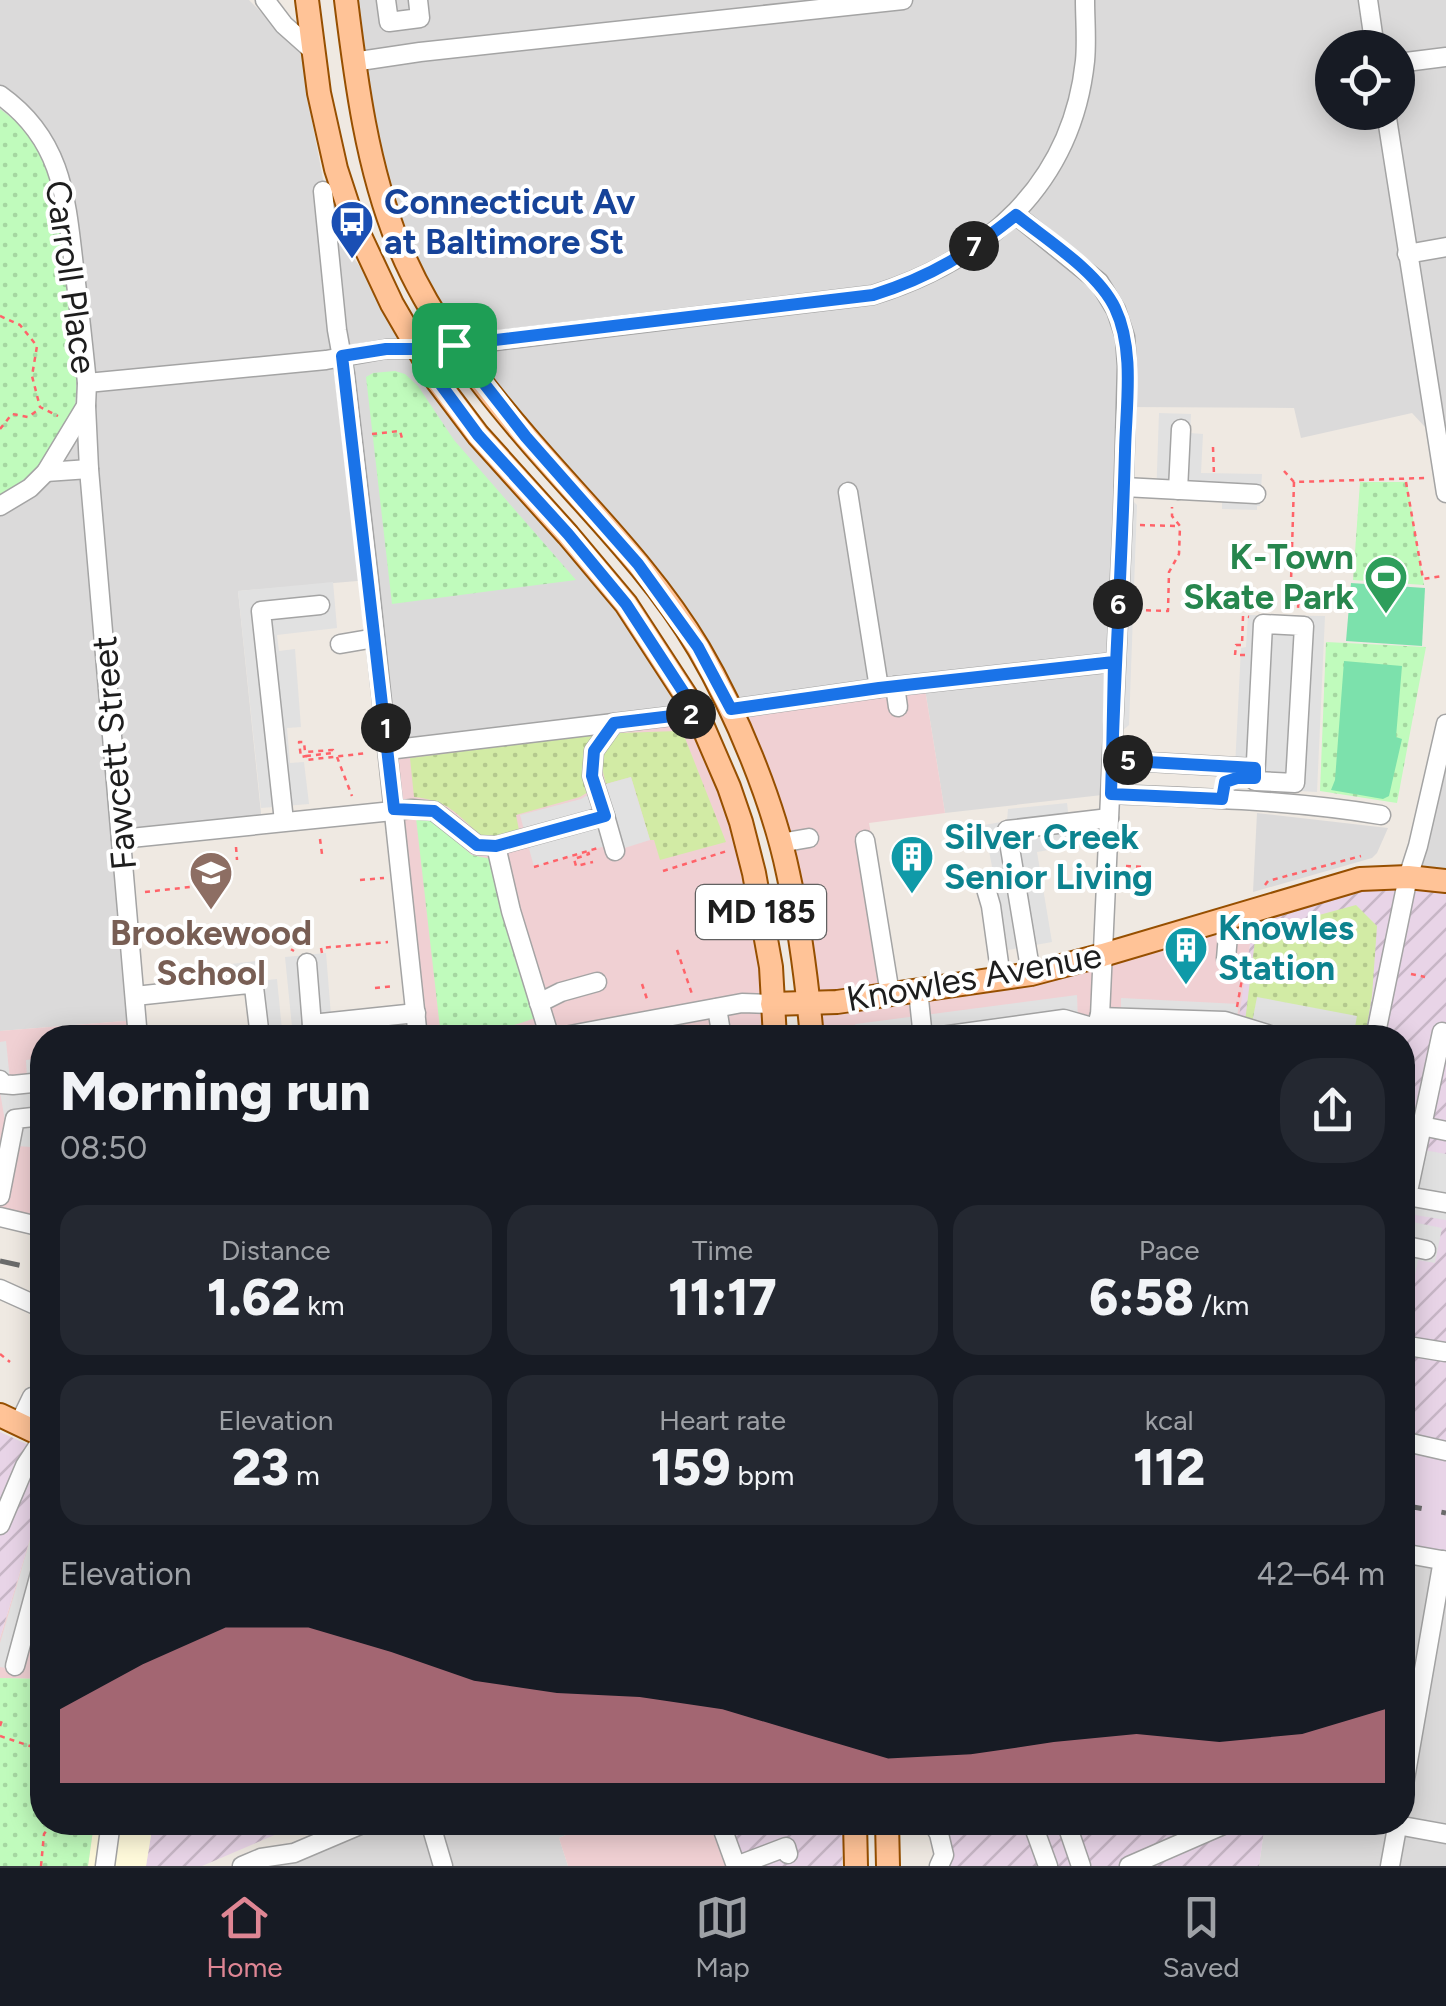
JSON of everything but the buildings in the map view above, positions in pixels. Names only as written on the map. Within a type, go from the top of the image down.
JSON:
[{"type":"main road","name":"MD 185","points":[[306,0],[327,136],[353,221],[392,304],[436,378],[478,435],[626,604],[697,713],[742,822],[771,968],[773,1025]]},
{"type":"main road","name":"MD 185","points":[[346,0],[378,184],[399,247],[429,304],[454,345],[526,437],[638,564],[698,647],[731,709],[766,798],[788,872],[811,1025]]},
{"type":"main road","name":"Knowles Avenue","points":[[772,1004],[836,1002],[1032,974],[1360,878],[1446,881]]},
{"type":"main road","points":[[855,1835],[856,1866]]},
{"type":"main road","points":[[887,1835],[888,1866]]},
{"type":"street","points":[[265,0],[284,25],[311,49]]},
{"type":"street","points":[[386,0],[389,22],[420,18],[418,0]]},
{"type":"street","points":[[354,62],[903,0]]},
{"type":"street","points":[[87,383],[326,360],[386,349],[418,349],[873,295],[910,283],[952,263],[1016,215],[1055,160],[1076,109],[1085,60],[1086,0]]},
{"type":"street","points":[[1368,0],[1372,30]]},
{"type":"street","points":[[403,20],[407,54]]},
{"type":"street","points":[[1415,61],[1446,57]]},
{"type":"street","name":"Carroll Place","points":[[0,95],[32,124],[60,175],[68,208],[87,383],[83,412],[46,472],[30,488],[0,506]]},
{"type":"street","points":[[1389,130],[1442,440],[1446,494]]},
{"type":"street","points":[[324,191],[375,638],[379,752],[394,809],[417,1025]]},
{"type":"street","points":[[1016,215],[1098,282],[1116,310],[1124,337],[1124,486],[1099,1025]]},
{"type":"street","points":[[1408,254],[1446,247]]},
{"type":"street","name":"Fawcett Street","points":[[83,412],[137,1025]]},
{"type":"street","points":[[1175,495],[1181,429]]},
{"type":"street","points":[[46,472],[89,469]]},
{"type":"street","points":[[1124,486],[1175,495],[1256,494]]},
{"type":"street","points":[[848,492],[887,687],[898,707]]},
{"type":"street","points":[[284,821],[261,611],[320,605]]},
{"type":"street","points":[[1263,624],[1304,626],[1296,783],[1255,781],[1255,773],[1263,624]]},
{"type":"street","points":[[340,644],[375,638]]},
{"type":"street","points":[[731,709],[1114,662]]},
{"type":"street","points":[[379,752],[697,713]]},
{"type":"street","points":[[614,723],[594,751],[592,776],[599,817],[615,851]]},
{"type":"street","points":[[1379,1025],[1408,877],[1446,724]]},
{"type":"street","points":[[1112,760],[1226,776],[1330,807],[1380,816]]},
{"type":"street","points":[[1111,794],[1255,773]]},
{"type":"street","points":[[121,840],[394,809],[434,811],[477,845],[496,846],[599,817]]},
{"type":"street","points":[[1032,974],[1007,830],[1109,818]]},
{"type":"street","points":[[780,843],[809,838]]},
{"type":"street","points":[[865,840],[890,994]]},
{"type":"street","points":[[496,846],[511,911],[547,1025]]},
{"type":"street","points":[[984,882],[1001,978]]},
{"type":"street","points":[[1224,919],[1228,935],[1226,959]]},
{"type":"street","points":[[309,959],[313,1025]]},
{"type":"street","points":[[539,1003],[597,982]]},
{"type":"street","points":[[135,996],[248,984],[254,987],[259,1025]]},
{"type":"street","points":[[918,990],[923,1025]]},
{"type":"street","name":"Knowles Avenue","points":[[638,1025],[742,1003],[772,1004]]},
{"type":"street","points":[[717,1008],[720,1025]]},
{"type":"street","points":[[349,1025],[416,1014]]},
{"type":"street","points":[[1020,1025],[1064,1019],[1087,1025]]},
{"type":"street","points":[[1153,1025],[1225,1021],[1238,1025]]},
{"type":"street","points":[[1415,1115],[1442,1032]]},
{"type":"street","points":[[0,1080],[1,1084],[30,1083]]},
{"type":"street","points":[[0,1196],[15,1119],[30,1117]]},
{"type":"street","points":[[1415,1125],[1446,1131]]},
{"type":"street","points":[[1415,1197],[1446,1203]]},
{"type":"street","points":[[0,1217],[30,1224]]},
{"type":"street","points":[[1415,1248],[1426,1250]]},
{"type":"street","points":[[0,1289],[30,1303]]},
{"type":"street","points":[[1415,1346],[1445,1352]]},
{"type":"street","points":[[10,1419],[30,1399]]},
{"type":"street","points":[[1415,1444],[1446,1451]]},
{"type":"street","points":[[0,1525],[30,1459]]},
{"type":"street","points":[[0,1472],[18,1480]]},
{"type":"street","points":[[1415,1555],[1444,1560],[1415,1723]]},
{"type":"street","points":[[15,1666],[30,1610]]},
{"type":"street","points":[[1415,1828],[1446,1834]]},
{"type":"street","points":[[105,1866],[110,1835]]},
{"type":"street","points":[[242,1866],[294,1852],[335,1835]]},
{"type":"street","points":[[434,1835],[443,1866]]},
{"type":"street","points":[[725,1835],[736,1866],[786,1848],[788,1854]]},
{"type":"street","points":[[938,1866],[944,1856],[939,1835]]},
{"type":"street","points":[[1037,1835],[1048,1866]]},
{"type":"street","points":[[1070,1835],[1081,1866]]},
{"type":"street","points":[[1181,1835],[1183,1842]]},
{"type":"street","points":[[1129,1866],[1199,1835]]},
{"type":"street","points":[[1390,1866],[1396,1835]]},
{"type":"street","points":[[278,1866],[294,1852]]},
{"type":"path","points":[[0,316],[20,325],[36,346],[32,376],[40,408]]},
{"type":"path","points":[[40,408],[60,417],[83,412]]},
{"type":"path","points":[[0,430],[12,414],[28,417],[40,408]]},
{"type":"path","points":[[372,434],[400,431],[403,442]]},
{"type":"path","points":[[1213,447],[1213,492]]},
{"type":"path","points":[[1284,471],[1294,482],[1291,582],[1300,582],[1298,613]]},
{"type":"path","points":[[1294,482],[1426,478]]},
{"type":"path","points":[[1406,480],[1422,580],[1442,576]]},
{"type":"path","points":[[1136,610],[1168,611],[1168,572],[1180,554],[1180,526],[1172,516],[1175,495]]},
{"type":"path","points":[[1139,525],[1180,526]]},
{"type":"path","points":[[334,754],[306,760],[306,756],[301,757],[299,742],[304,742],[306,752],[379,752]]},
{"type":"path","points":[[334,754],[355,802]]},
{"type":"path","points":[[534,867],[600,847],[599,817]]},
{"type":"path","points":[[319,832],[322,854]]},
{"type":"path","points":[[235,840],[237,860]]},
{"type":"path","points":[[204,844],[208,885]]},
{"type":"path","points":[[663,871],[733,849]]},
{"type":"path","points":[[588,851],[589,854],[574,859],[576,866],[593,862]]},
{"type":"path","points":[[1257,894],[1268,882],[1361,856]]},
{"type":"path","points":[[1120,866],[1146,867]]},
{"type":"path","points":[[360,880],[382,878]]},
{"type":"path","points":[[145,892],[208,885],[219,893]]},
{"type":"path","points":[[176,889],[178,896]]},
{"type":"path","points":[[150,939],[182,936]]},
{"type":"path","points":[[309,959],[322,953],[322,948],[396,941]]},
{"type":"path","points":[[677,950],[692,996]]},
{"type":"path","points":[[1238,1006],[1244,968]]},
{"type":"path","points":[[1411,974],[1425,977]]},
{"type":"path","points":[[642,984],[648,1004]]},
{"type":"path","points":[[375,988],[392,987]]},
{"type":"path","points":[[0,1354],[10,1362]]},
{"type":"path","points":[[0,1726],[2,1720]]},
{"type":"path","points":[[0,1736],[30,1746]]},
{"type":"path","points":[[41,1866],[44,1835]]},
{"type":"shaded area","points":[[0,0],[249,0],[302,53],[323,179],[348,250],[418,349],[568,535],[697,713],[388,750],[369,580],[238,591],[262,823],[121,840],[137,1020],[30,1025],[30,1029],[0,1031]]},
{"type":"shaded area","points":[[350,0],[1446,0],[1446,493],[1438,441],[1412,413],[1301,438],[1294,408],[1126,407],[1111,794],[945,813],[924,683],[731,709],[698,647],[526,437],[399,247]]},
{"type":"shaded area","points":[[1159,413],[1191,414],[1190,433],[1203,434],[1201,473],[1262,474],[1257,510],[1222,509],[1222,501],[1156,499]]},
{"type":"shaded area","points":[[1132,500],[1137,505],[1129,725],[1123,730]]},
{"type":"shaded area","points":[[333,582],[337,628],[277,635],[279,651],[295,649],[301,727],[287,728],[290,763],[304,762],[309,804],[261,808],[238,591]]},
{"type":"shaded area","points":[[1248,615],[1325,616],[1317,792],[1234,787],[1241,648],[1246,647]]},
{"type":"shaded area","points":[[924,683],[945,813],[869,823],[900,993],[1244,913],[1251,938],[1239,1025],[810,1025],[788,872],[731,709]]},
{"type":"shaded area","points":[[697,713],[729,787],[773,1025],[417,1025],[388,750]]},
{"type":"shaded area","points":[[1446,724],[1446,881],[1408,877]]},
{"type":"shaded area","points":[[631,777],[650,840],[615,851],[612,844],[534,867],[520,815],[581,799],[606,784]]},
{"type":"shaded area","points":[[1067,803],[1072,846],[1037,852],[1052,942],[1008,950],[984,825],[1007,821],[1008,809]]},
{"type":"shaded area","points":[[1257,813],[1388,828],[1372,858],[1253,892]]},
{"type":"shaded area","points":[[1360,879],[1446,881],[1446,1451],[1415,1444],[1415,1025],[1238,1025],[1251,938],[1244,913]]},
{"type":"shaded area","points":[[326,953],[332,1025],[292,1025],[285,957]]},
{"type":"shaded area","points":[[257,961],[258,981],[277,979],[282,1025],[258,1025],[255,993],[233,986],[231,964]]},
{"type":"shaded area","points":[[1077,995],[1076,1025],[856,1024]]},
{"type":"shaded area","points":[[1257,997],[1357,1016],[1355,1025],[1252,1025]]},
{"type":"shaded area","points":[[1121,998],[1239,1004],[1236,1025],[1128,1025],[1129,1011],[1121,1010]]},
{"type":"shaded area","points":[[137,1020],[137,1025],[75,1025]]},
{"type":"shaded area","points":[[30,1029],[30,1224],[0,1217],[0,1031]]},
{"type":"shaded area","points":[[6,1041],[10,1080],[27,1079],[26,1060],[30,1060],[30,1147],[6,1145],[0,1042]]},
{"type":"shaded area","points":[[1415,1148],[1446,1154],[1446,1220],[1415,1215]]},
{"type":"shaded area","points":[[1415,1222],[1442,1228],[1435,1263],[1418,1260],[1415,1275]]},
{"type":"shaded area","points":[[0,1432],[30,1446],[30,1539],[0,1638]]},
{"type":"shaded area","points":[[1415,1444],[1446,1451],[1446,1561],[1415,1555]]},
{"type":"shaded area","points":[[30,1539],[30,1679],[0,1678],[0,1638]]},
{"type":"shaded area","points":[[30,1540],[30,1644],[23,1671],[0,1667],[0,1643]]},
{"type":"shaded area","points":[[1415,1555],[1446,1561],[1446,1866],[1259,1866],[1263,1835],[1415,1835]]},
{"type":"shaded area","points":[[92,1835],[151,1835],[146,1866],[88,1866]]},
{"type":"shaded area","points":[[151,1835],[275,1835],[202,1866],[146,1866]]},
{"type":"shaded area","points":[[337,1835],[565,1835],[559,1838],[568,1866],[259,1866]]},
{"type":"shaded area","points":[[717,1835],[729,1866],[568,1866],[559,1838]]},
{"type":"shaded area","points":[[734,1835],[843,1835],[842,1866],[746,1866]]},
{"type":"shaded area","points":[[943,1835],[1263,1835],[1259,1866],[949,1866]]},
{"type":"green space","points":[[0,109],[17,122],[50,169],[58,197],[78,360],[75,407],[39,468],[0,497]]},
{"type":"green space","points":[[395,371],[418,386],[454,440],[576,580],[392,604],[366,377]]},
{"type":"green space","points":[[1360,482],[1407,482],[1424,585],[1353,580]]},
{"type":"green space","name":"K-Town Skate Park","points":[[1351,583],[1425,588],[1422,646],[1346,641]]},
{"type":"green space","points":[[1326,642],[1426,647],[1397,803],[1320,791]]},
{"type":"green space","points":[[1344,661],[1402,666],[1396,737],[1402,739],[1389,796],[1383,799],[1331,790]]},
{"type":"green space","points":[[677,731],[685,738],[726,842],[660,860],[631,777],[606,784],[602,761],[605,750],[620,733]]},
{"type":"green space","points":[[592,735],[584,764],[588,792],[516,815],[519,830],[481,835],[445,805],[414,797],[410,758]]},
{"type":"green space","points":[[416,818],[432,821],[472,855],[491,859],[535,1018],[515,1025],[440,1025]]},
{"type":"green space","points":[[1356,905],[1377,926],[1367,1025],[1245,1025],[1256,932]]},
{"type":"green space","points":[[0,1678],[30,1679],[30,1835],[92,1835],[88,1866],[0,1866]]},
{"type":"railway","points":[[0,1261],[30,1267]]},
{"type":"railway","points":[[1415,1507],[1446,1513]]},
{"type":"place","name":"Connecticut Av at Baltimore St","points":[[352,260]]},
{"type":"place","name":"K-Town Skate Park","points":[[1386,615]]},
{"type":"place","name":"Silver Creek Senior Living","points":[[912,895]]},
{"type":"place","name":"Brookewood School","points":[[211,911]]},
{"type":"place","name":"Knowles Station","points":[[1186,986]]},
{"type":"route","points":[[454,345],[342,356],[394,809],[434,811],[477,845],[496,846],[605,816],[592,776],[594,751],[614,723],[697,713],[626,604],[478,435],[418,349],[454,345],[526,437],[638,564],[698,647],[731,709],[1114,662],[1112,760],[1255,768],[1255,778],[1225,782],[1222,799],[1111,794],[1114,662],[1123,512],[1124,337],[1116,310],[1098,282],[1016,215],[952,263],[873,295],[454,345]]}]
